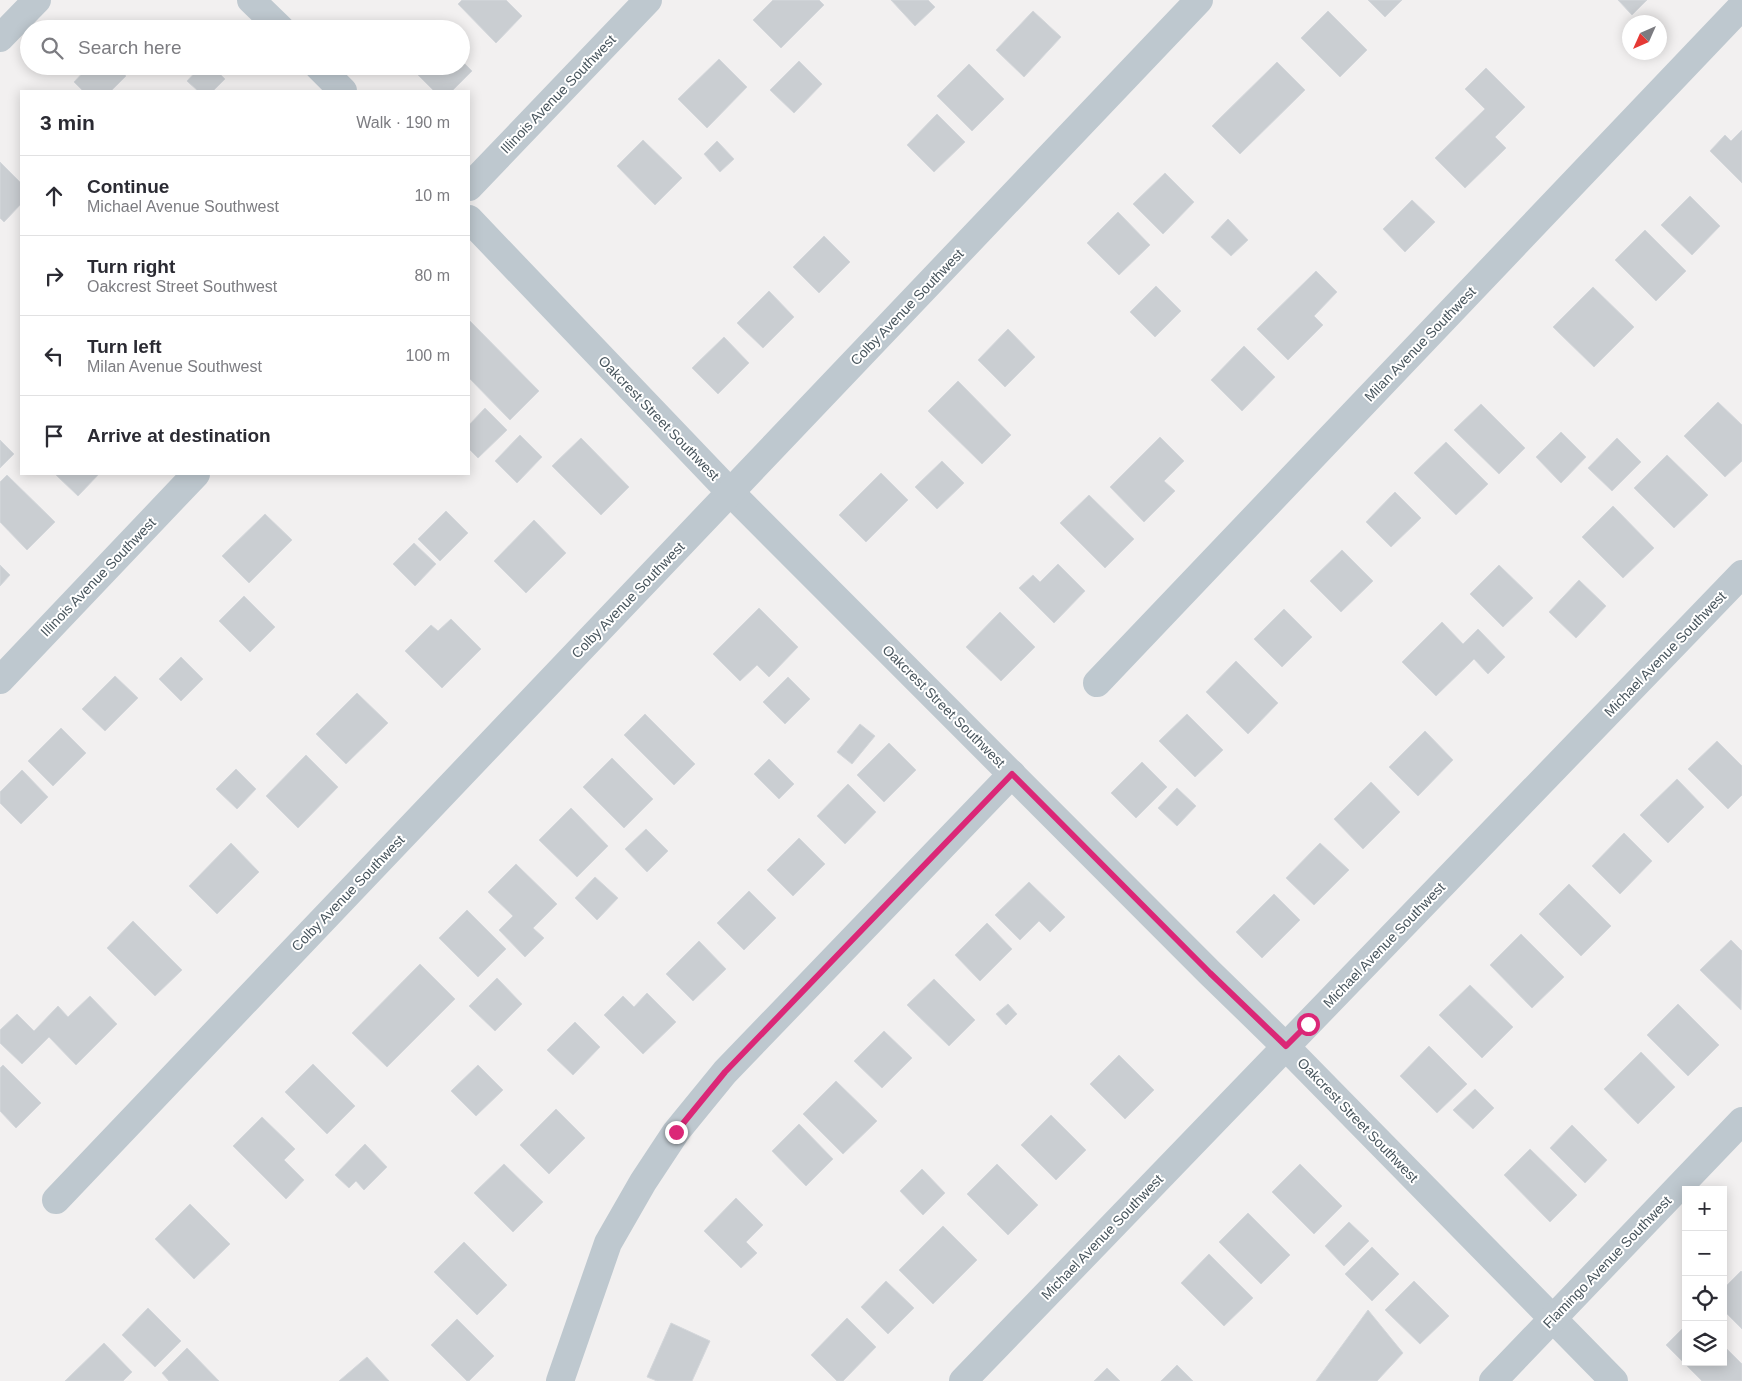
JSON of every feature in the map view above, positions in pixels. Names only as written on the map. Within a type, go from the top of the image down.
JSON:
[{"type":"street","points":[[0,38],[37,0]]},
{"type":"street","points":[[251,0],[272,20]]},
{"type":"street","name":"Illinois Avenue Southwest","points":[[470,186],[648,0]]},
{"type":"street","name":"Colby Avenue Southwest","points":[[56,1200],[1199,0]]},
{"type":"street","name":"Milan Avenue Southwest","points":[[1098,682],[1742,6]]},
{"type":"street","points":[[327,75],[342,90]]},
{"type":"street","name":"Oakcrest Street Southwest","points":[[470,220],[730,492],[1203,966],[1286,1046],[1614,1381]]},
{"type":"street","name":"Illinois Avenue Southwest","points":[[0,680],[195,475]]},
{"type":"street","name":"Michael Avenue Southwest","points":[[962,1381],[1742,574]]},
{"type":"street","points":[[560,1381],[608,1243],[676,1132],[725,1072],[1012,774]]},
{"type":"street","name":"Flamingo Avenue Southwest","points":[[1493,1381],[1742,1121]]},
{"type":"building","points":[[462,0],[506,0],[522,16],[496,43],[458,4]]},
{"type":"building","points":[[773,0],[819,0],[824,5],[781,48],[753,20]]},
{"type":"building","points":[[891,0],[928,0],[935,7],[915,26]]},
{"type":"building","points":[[1368,0],[1402,0],[1385,17]]},
{"type":"building","points":[[1618,0],[1647,0],[1632,15]]},
{"type":"building","points":[[1033,11],[1061,37],[1024,77],[996,50]]},
{"type":"building","points":[[1328,11],[1367,50],[1340,77],[1301,38]]},
{"type":"building","points":[[719,59],[747,87],[707,128],[678,99]]},
{"type":"building","points":[[799,61],[822,84],[794,113],[770,90]]},
{"type":"building","points":[[1277,62],[1305,90],[1240,154],[1212,126]]},
{"type":"building","points":[[969,64],[1004,99],[972,131],[937,96]]},
{"type":"building","points":[[1486,68],[1525,107],[1495,137],[1506,148],[1465,188],[1435,158],[1485,109],[1465,89]]},
{"type":"building","points":[[81,75],[126,76],[112,90],[82,90],[74,82]]},
{"type":"building","points":[[193,75],[221,75],[225,79],[214,90],[197,90],[187,81]]},
{"type":"building","points":[[418,75],[468,75],[453,90],[433,90]]},
{"type":"building","points":[[937,114],[965,142],[934,172],[907,145]]},
{"type":"building","points":[[1742,130],[1742,183],[1710,151],[1725,135],[1731,141]]},
{"type":"building","points":[[643,140],[682,178],[655,205],[617,166]]},
{"type":"building","points":[[717,141],[734,159],[720,172],[704,154]]},
{"type":"building","points":[[0,162],[20,182],[20,205],[4,222],[0,218]]},
{"type":"building","points":[[1165,173],[1194,202],[1163,234],[1133,204]]},
{"type":"building","points":[[1690,196],[1720,226],[1692,255],[1661,225]]},
{"type":"building","points":[[1412,200],[1435,222],[1405,252],[1383,229]]},
{"type":"building","points":[[1118,212],[1150,245],[1119,275],[1087,243]]},
{"type":"building","points":[[1228,219],[1248,240],[1231,256],[1211,237]]},
{"type":"building","points":[[1645,230],[1686,271],[1656,301],[1615,260]]},
{"type":"building","points":[[824,236],[850,262],[819,293],[793,267]]},
{"type":"building","points":[[1316,271],[1337,292],[1314,316],[1323,325],[1288,360],[1257,329]]},
{"type":"building","points":[[1156,286],[1181,311],[1155,337],[1130,312]]},
{"type":"building","points":[[1593,287],[1634,327],[1594,367],[1553,327]]},
{"type":"building","points":[[769,291],[794,317],[763,348],[737,323]]},
{"type":"building","points":[[470,321],[539,391],[510,420],[470,379]]},
{"type":"building","points":[[1008,329],[1035,357],[1005,387],[978,360]]},
{"type":"building","points":[[724,337],[749,363],[718,394],[692,368]]},
{"type":"building","points":[[1244,346],[1275,377],[1242,411],[1211,380]]},
{"type":"building","points":[[958,381],[1011,435],[982,464],[928,411]]},
{"type":"building","points":[[1718,402],[1742,425],[1742,461],[1725,477],[1684,436]]},
{"type":"building","points":[[1481,404],[1525,448],[1499,474],[1454,430]]},
{"type":"building","points":[[485,408],[507,430],[478,458],[470,450],[470,424]]},
{"type":"building","points":[[1561,432],[1586,457],[1561,483],[1536,457]]},
{"type":"building","points":[[520,435],[542,457],[517,483],[495,461]]},
{"type":"building","points":[[1160,437],[1184,461],[1164,481],[1175,491],[1144,522],[1110,487]]},
{"type":"building","points":[[581,438],[629,487],[601,515],[552,466]]},
{"type":"building","points":[[1617,438],[1641,462],[1612,491],[1588,468]]},
{"type":"building","points":[[0,440],[14,454],[0,468]]},
{"type":"building","points":[[1446,442],[1488,484],[1456,515],[1414,473]]},
{"type":"building","points":[[1667,455],[1708,495],[1674,528],[1634,488]]},
{"type":"building","points":[[942,461],[964,483],[937,509],[915,487]]},
{"type":"building","points":[[881,473],[908,500],[866,542],[839,515]]},
{"type":"building","points":[[7,475],[55,522],[27,550],[0,522],[0,482]]},
{"type":"building","points":[[56,475],[98,475],[78,496]]},
{"type":"building","points":[[1395,492],[1421,518],[1391,547],[1366,522]]},
{"type":"building","points":[[1089,495],[1134,539],[1105,568],[1060,523]]},
{"type":"building","points":[[1613,506],[1654,548],[1623,578],[1582,537]]},
{"type":"building","points":[[446,511],[468,533],[440,561],[418,539]]},
{"type":"building","points":[[265,514],[292,540],[249,583],[222,556]]},
{"type":"building","points":[[534,520],[566,553],[526,593],[494,561]]},
{"type":"building","points":[[414,543],[436,564],[415,586],[393,564]]},
{"type":"building","points":[[1342,550],[1373,581],[1341,612],[1310,581]]},
{"type":"building","points":[[1058,564],[1085,591],[1054,623],[1019,588],[1033,575],[1040,582]]},
{"type":"building","points":[[0,565],[10,575],[0,586]]},
{"type":"building","points":[[1499,565],[1533,598],[1503,627],[1470,594]]},
{"type":"building","points":[[1579,580],[1606,606],[1576,638],[1549,612]]},
{"type":"building","points":[[244,596],[275,627],[250,652],[219,621]]},
{"type":"building","points":[[759,608],[798,647],[769,677],[757,665],[740,681],[713,654]]},
{"type":"building","points":[[1284,609],[1312,637],[1282,667],[1254,639]]},
{"type":"building","points":[[1000,612],[1035,647],[1001,681],[966,647]]},
{"type":"building","points":[[451,619],[481,649],[442,688],[405,651],[431,625],[438,631]]},
{"type":"building","points":[[1442,622],[1463,644],[1478,629],[1505,657],[1488,674],[1474,659],[1436,696],[1402,662]]},
{"type":"building","points":[[181,657],[203,679],[181,701],[159,679]]},
{"type":"building","points":[[1236,661],[1278,703],[1248,734],[1206,692]]},
{"type":"building","points":[[115,676],[138,698],[105,731],[82,709]]},
{"type":"building","points":[[788,677],[810,699],[785,724],[763,702]]},
{"type":"building","points":[[357,693],[388,723],[346,764],[316,734]]},
{"type":"building","points":[[645,714],[695,764],[674,785],[624,735]]},
{"type":"building","points":[[1187,714],[1223,750],[1195,777],[1159,741]]},
{"type":"building","points":[[860,724],[875,736],[852,764],[837,752]]},
{"type":"building","points":[[61,728],[86,753],[53,786],[28,761]]},
{"type":"building","points":[[1425,731],[1453,760],[1418,796],[1389,767]]},
{"type":"building","points":[[1717,741],[1742,766],[1742,795],[1728,809],[1688,769]]},
{"type":"building","points":[[889,743],[916,770],[884,802],[857,775]]},
{"type":"building","points":[[306,755],[338,787],[298,828],[266,796]]},
{"type":"building","points":[[612,758],[653,799],[624,828],[583,787]]},
{"type":"building","points":[[769,759],[794,784],[779,799],[754,774]]},
{"type":"building","points":[[1142,762],[1167,787],[1136,818],[1111,793]]},
{"type":"building","points":[[236,769],[256,789],[237,809],[216,789]]},
{"type":"building","points":[[22,770],[48,797],[21,824],[0,803],[0,792]]},
{"type":"building","points":[[1677,779],[1704,807],[1668,843],[1640,815]]},
{"type":"building","points":[[1371,782],[1400,812],[1363,849],[1334,819]]},
{"type":"building","points":[[848,784],[876,812],[845,844],[817,816]]},
{"type":"building","points":[[1177,788],[1196,806],[1177,826],[1158,808]]},
{"type":"building","points":[[571,808],[608,846],[577,877],[539,840]]},
{"type":"building","points":[[646,829],[668,851],[647,872],[625,849]]},
{"type":"building","points":[[1624,833],[1652,861],[1620,894],[1592,866]]},
{"type":"building","points":[[799,838],[825,864],[793,896],[767,870]]},
{"type":"building","points":[[231,843],[259,872],[217,914],[189,886]]},
{"type":"building","points":[[1320,843],[1349,870],[1314,905],[1286,878]]},
{"type":"building","points":[[516,864],[557,904],[533,928],[544,938],[525,957],[499,930],[513,916],[488,892]]},
{"type":"building","points":[[595,877],[618,898],[597,920],[575,898]]},
{"type":"building","points":[[1029,882],[1065,917],[1050,932],[1039,921],[1020,940],[995,915]]},
{"type":"building","points":[[1569,884],[1611,926],[1581,956],[1539,914]]},
{"type":"building","points":[[749,891],[776,918],[744,950],[717,923]]},
{"type":"building","points":[[1274,894],[1300,920],[1262,958],[1236,932]]},
{"type":"building","points":[[467,910],[506,949],[478,977],[439,938]]},
{"type":"building","points":[[133,921],[182,970],[155,996],[107,948]]},
{"type":"building","points":[[987,923],[1012,949],[980,981],[955,955]]},
{"type":"building","points":[[1521,934],[1564,977],[1532,1008],[1490,965]]},
{"type":"building","points":[[1731,940],[1742,951],[1741,1010],[1700,970]]},
{"type":"building","points":[[699,941],[726,969],[693,1001],[666,974]]},
{"type":"building","points":[[420,964],[455,999],[387,1067],[352,1033]]},
{"type":"building","points":[[497,978],[522,1004],[495,1031],[469,1006]]},
{"type":"building","points":[[934,979],[975,1020],[949,1046],[907,1005]]},
{"type":"building","points":[[1470,985],[1513,1027],[1482,1058],[1439,1015]]},
{"type":"building","points":[[647,993],[676,1022],[643,1054],[604,1015],[623,996],[634,1007]]},
{"type":"building","points":[[90,996],[117,1024],[76,1065],[49,1037],[22,1064],[0,1043],[0,1030],[17,1014],[34,1031],[58,1006],[68,1017]]},
{"type":"building","points":[[1008,1004],[1017,1014],[1006,1025],[996,1014]]},
{"type":"building","points":[[1678,1004],[1719,1045],[1688,1076],[1647,1035]]},
{"type":"building","points":[[575,1022],[600,1047],[573,1075],[547,1050]]},
{"type":"building","points":[[884,1031],[912,1058],[882,1088],[854,1061]]},
{"type":"building","points":[[1429,1046],[1467,1084],[1437,1113],[1400,1076]]},
{"type":"building","points":[[1641,1052],[1675,1087],[1638,1124],[1604,1089]]},
{"type":"building","points":[[1119,1055],[1154,1090],[1125,1119],[1090,1084]]},
{"type":"building","points":[[313,1064],[355,1106],[327,1134],[285,1092]]},
{"type":"building","points":[[3,1065],[41,1103],[16,1128],[0,1111],[0,1068]]},
{"type":"building","points":[[478,1065],[503,1090],[476,1116],[451,1091]]},
{"type":"building","points":[[836,1081],[877,1121],[843,1154],[803,1114]]},
{"type":"building","points":[[1475,1089],[1494,1108],[1473,1129],[1453,1110]]},
{"type":"building","points":[[556,1109],[585,1138],[549,1174],[520,1145]]},
{"type":"building","points":[[1051,1115],[1086,1150],[1056,1180],[1021,1145]]},
{"type":"building","points":[[262,1117],[295,1149],[284,1160],[304,1180],[286,1199],[233,1146]]},
{"type":"building","points":[[799,1124],[833,1159],[806,1186],[772,1151]]},
{"type":"building","points":[[1572,1125],[1607,1160],[1585,1183],[1550,1148]]},
{"type":"building","points":[[365,1144],[387,1167],[364,1190],[356,1181],[349,1188],[335,1175]]},
{"type":"building","points":[[1530,1149],[1577,1195],[1550,1222],[1504,1175]]},
{"type":"building","points":[[504,1164],[543,1202],[513,1232],[474,1193]]},
{"type":"building","points":[[997,1164],[1038,1205],[1008,1235],[967,1194]]},
{"type":"building","points":[[1300,1164],[1342,1206],[1314,1234],[1272,1192]]},
{"type":"building","points":[[922,1169],[945,1193],[923,1215],[900,1191]]},
{"type":"building","points":[[736,1198],[763,1225],[746,1242],[757,1253],[741,1268],[704,1231]]},
{"type":"building","points":[[190,1204],[230,1244],[194,1279],[155,1239]]},
{"type":"building","points":[[1248,1213],[1290,1255],[1261,1284],[1219,1242]]},
{"type":"building","points":[[1349,1222],[1369,1241],[1344,1266],[1325,1246]]},
{"type":"building","points":[[943,1226],[977,1260],[933,1304],[899,1270]]},
{"type":"building","points":[[464,1242],[507,1285],[477,1315],[434,1272]]},
{"type":"building","points":[[1372,1247],[1399,1274],[1372,1301],[1345,1274]]},
{"type":"building","points":[[1209,1254],[1253,1298],[1224,1326],[1181,1283]]},
{"type":"building","points":[[1742,1272],[1742,1329],[1727,1314],[1727,1285]]},
{"type":"building","points":[[886,1281],[914,1308],[888,1334],[861,1307]]},
{"type":"building","points":[[1414,1281],[1449,1316],[1420,1344],[1385,1310]]},
{"type":"building","points":[[148,1308],[181,1341],[155,1367],[122,1335]]},
{"type":"building","points":[[1368,1310],[1403,1353],[1377,1381],[1316,1381]]},
{"type":"building","points":[[847,1318],[876,1347],[843,1381],[837,1381],[811,1355]]},
{"type":"building","points":[[457,1319],[494,1356],[469,1381],[431,1345]]},
{"type":"building","points":[[671,1323],[710,1341],[692,1381],[657,1381],[647,1377]]},
{"type":"building","points":[[1682,1329],[1682,1361],[1666,1345]]},
{"type":"building","points":[[104,1343],[132,1372],[123,1381],[65,1381]]},
{"type":"building","points":[[187,1348],[219,1381],[169,1381],[162,1373]]},
{"type":"building","points":[[1727,1349],[1742,1364],[1742,1381],[1702,1381],[1687,1366],[1727,1366]]},
{"type":"building","points":[[367,1357],[389,1381],[339,1381]]},
{"type":"building","points":[[1177,1365],[1193,1381],[1161,1381]]},
{"type":"building","points":[[1107,1368],[1120,1381],[1094,1381]]},
{"type":"route","points":[[676,1132],[725,1072],[1012,774],[1210,973],[1286,1046],[1308,1024]]}]
